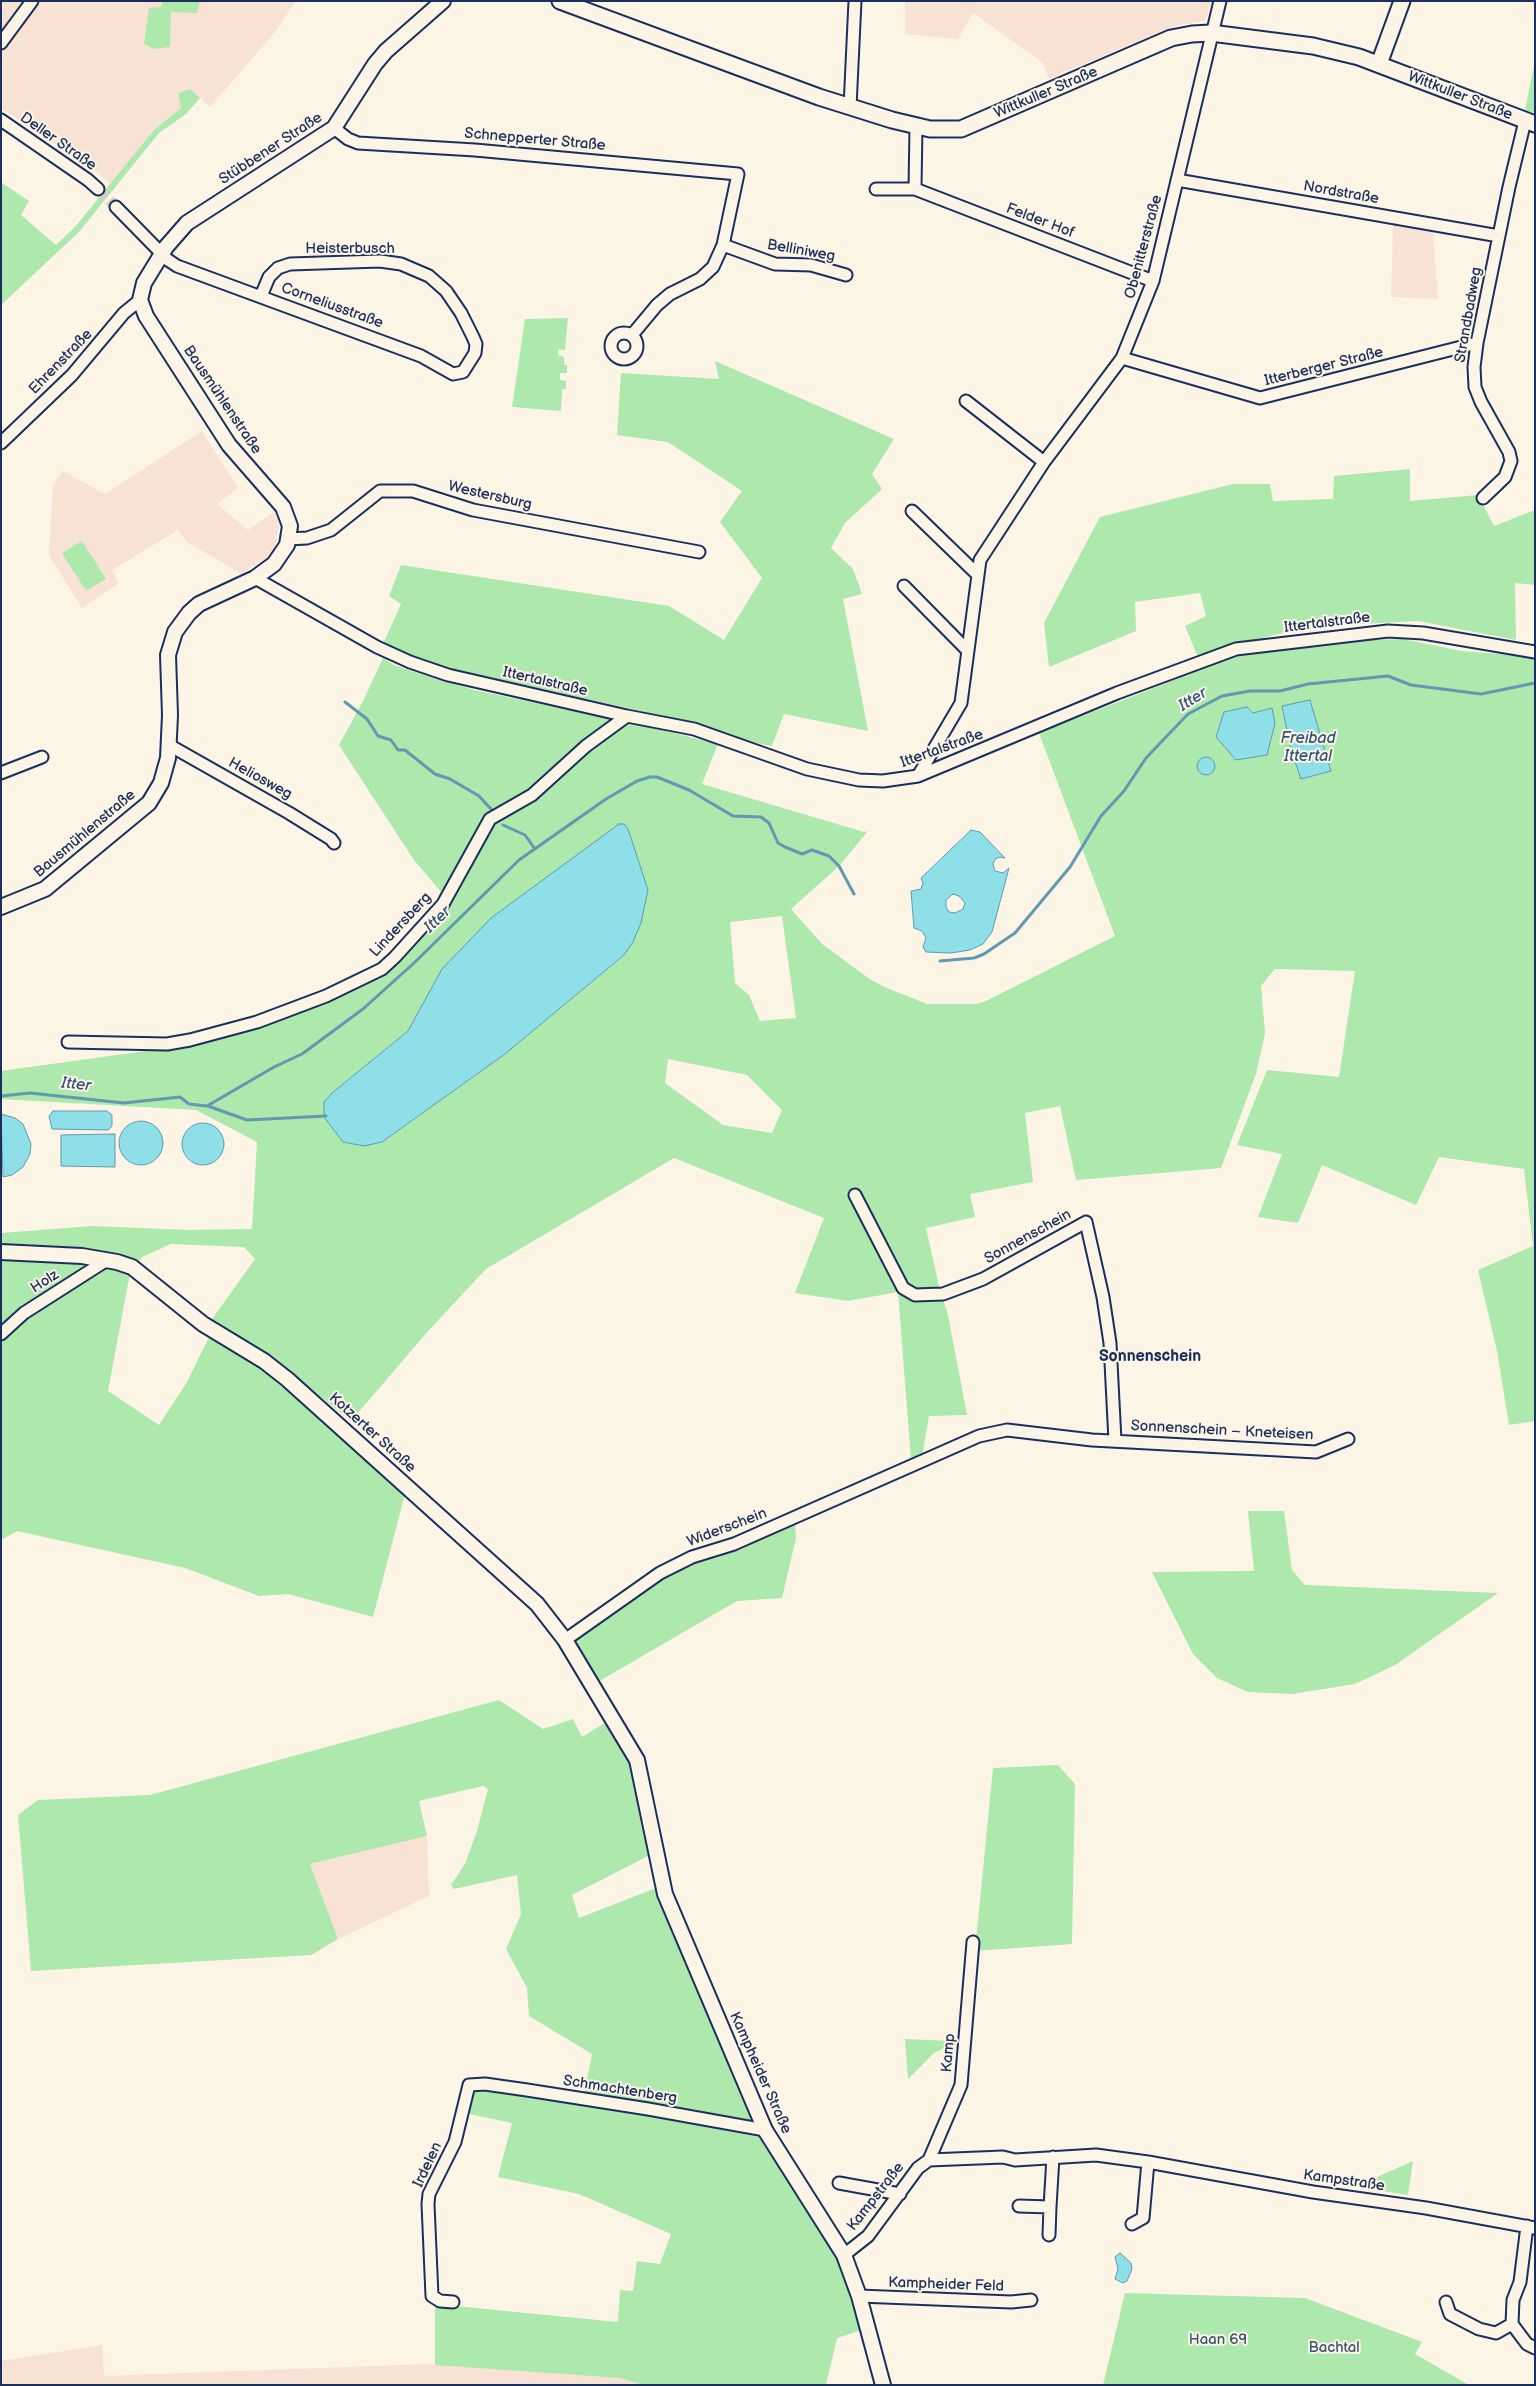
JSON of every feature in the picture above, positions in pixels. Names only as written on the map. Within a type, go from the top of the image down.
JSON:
[{"type":"main road","name":"Wittkuller Straße","points":[[560,1],[850,107],[916,126],[961,130],[1171,38],[1211,33],[1319,47],[1379,64],[1530,122]]},
{"type":"main road","points":[[1379,64],[1402,1]]},
{"type":"street","points":[[1,43],[32,1]]},
{"type":"street","name":"Stübbener Straße","points":[[140,300],[144,283],[161,254],[187,223],[334,128],[375,64],[386,51],[443,1]]},
{"type":"street","points":[[850,107],[855,1]]},
{"type":"street","name":"Obenitterstraße","points":[[918,776],[960,703],[980,560],[1044,462],[1122,358],[1153,281],[1220,1]]},
{"type":"street","name":"Deller Straße","points":[[1,120],[81,175],[98,189]]},
{"type":"street","name":"Strandbadweg","points":[[1483,498],[1505,476],[1511,461],[1509,452],[1481,402],[1475,387],[1476,343],[1499,236],[1530,122]]},
{"type":"street","points":[[916,126],[916,189]]},
{"type":"street","name":"Schnepperter Straße","points":[[334,128],[348,139],[358,143],[466,149],[738,174],[723,245]]},
{"type":"street","name":"Nordstraße","points":[[1177,180],[1499,236]]},
{"type":"street","name":"Felder Hof","points":[[876,189],[916,189],[1153,281]]},
{"type":"street","points":[[116,207],[161,254]]},
{"type":"street","points":[[632,335],[657,305],[670,294],[708,274],[717,260],[723,245]]},
{"type":"street","name":"Belliniweg","points":[[723,245],[775,264],[811,265],[846,275]]},
{"type":"street","name":"Corneliusstraße","points":[[161,254],[177,266],[421,356],[453,374],[463,372],[467,367],[475,353],[476,344]]},
{"type":"street","name":"Heisterbusch","points":[[261,296],[269,277],[278,268],[290,264],[380,261],[401,264],[429,276],[446,291],[462,313],[476,344]]},
{"type":"street","name":"Ehrenstraße","points":[[1,443],[72,375],[124,313],[140,300]]},
{"type":"street","name":"Bausmühlenstraße","points":[[1,907],[46,889],[144,808],[156,794],[166,771],[169,745],[168,655],[175,632],[189,613],[199,604],[255,578],[279,559],[288,539],[290,526],[283,507],[230,445],[146,316],[140,300]]},
{"type":"street","name":"Itterberger Straße","points":[[1122,358],[1260,398],[1274,397],[1476,343]]},
{"type":"street","points":[[966,401],[1044,462]]},
{"type":"street","name":"Westersburg","points":[[288,539],[308,538],[331,530],[380,491],[413,491],[473,510],[699,552]]},
{"type":"street","points":[[912,511],[977,574]]},
{"type":"street","name":"Ittertalstraße","points":[[255,578],[377,647],[410,662],[448,675],[694,729],[807,768],[843,777],[884,781],[918,776],[1118,693],[1236,649],[1388,631],[1423,633],[1535,652]]},
{"type":"street","points":[[904,586],[968,651]]},
{"type":"street","name":"Lindersberg","points":[[68,1042],[167,1044],[190,1040],[257,1022],[326,996],[382,969],[396,957],[446,900],[490,819],[532,795],[586,746],[628,716]]},
{"type":"street","name":"Heliosweg","points":[[169,745],[289,812],[332,839],[334,843]]},
{"type":"street","points":[[1,773],[42,757]]},
{"type":"street","name":"Sonnenschein","points":[[855,1195],[903,1288],[915,1294],[943,1294],[983,1279],[1086,1222],[1103,1296],[1110,1343],[1115,1441]]},
{"type":"street","name":"Kotzerter Straße","points":[[1,1252],[76,1255],[107,1260],[132,1267],[204,1324],[264,1361],[287,1379],[537,1604],[564,1640],[637,1760]]},
{"type":"street","name":"Holz","points":[[1,1334],[24,1313],[107,1260]]},
{"type":"street","name":"Sonnenschein – Kneteisen","points":[[912,1465],[979,1436],[1007,1430],[1092,1440],[1316,1452],[1348,1439]]},
{"type":"street","name":"Widerschein","points":[[564,1640],[668,1569],[692,1557],[734,1544],[912,1465]]},
{"type":"street","name":"Kampheider Straße","points":[[637,1760],[665,1894],[765,2130],[844,2254],[859,2296],[883,2385]]},
{"type":"street","name":"Kamp","points":[[929,2160],[961,2085],[967,2037],[966,2006],[973,1942]]},
{"type":"street","name":"Schmachtenberg","points":[[469,2085],[485,2084],[536,2091],[765,2130]]},
{"type":"street","name":"Irdelen","points":[[453,2302],[440,2301],[432,2296],[428,2204],[429,2194],[455,2142],[469,2085]]},
{"type":"street","name":"Kampstraße","points":[[844,2254],[868,2236],[918,2168],[929,2160],[1002,2157],[1015,2160],[1096,2155],[1148,2162],[1313,2192],[1426,2208],[1531,2227]]},
{"type":"street","points":[[1049,2235],[1053,2157]]},
{"type":"street","points":[[1132,2224],[1142,2218],[1148,2162]]},
{"type":"street","points":[[839,2183],[900,2194]]},
{"type":"street","points":[[1019,2206],[1050,2207]]},
{"type":"street","points":[[1531,2227],[1520,2282],[1513,2300],[1512,2324],[1527,2344],[1535,2348]]},
{"type":"street","name":"Kampheider Feld","points":[[859,2296],[1010,2302],[1031,2300]]},
{"type":"street","points":[[1446,2302],[1450,2314],[1479,2330],[1496,2333],[1512,2324]]},
{"type":"shaded area","points":[[1,1],[296,1],[275,32],[210,107],[190,89],[178,93],[181,108],[154,130],[111,184],[91,167],[1,108]]},
{"type":"shaded area","points":[[905,1],[1212,1],[1205,21],[1173,26],[1049,79],[1043,63],[973,13],[958,39],[905,34]]},
{"type":"shaded area","points":[[1393,224],[1433,232],[1438,299],[1391,297]]},
{"type":"shaded area","points":[[202,431],[238,488],[217,504],[248,530],[275,511],[279,527],[275,546],[268,556],[242,574],[187,542],[178,530],[112,570],[119,583],[82,608],[49,555],[53,484],[63,471],[105,494]]},
{"type":"shaded area","points":[[427,1836],[429,1896],[338,1939],[310,1864]]},
{"type":"shaded area","points":[[102,2345],[104,2376],[430,2364],[619,2378],[643,2385],[1,2385],[1,2361]]},
{"type":"green space","points":[[162,1],[200,1],[197,13],[171,12],[170,47],[153,49],[144,44],[149,8],[161,7]]},
{"type":"green space","points":[[1535,61],[1535,113],[1525,110]]},
{"type":"green space","points":[[190,89],[200,98],[186,114],[159,133],[79,232],[1,305],[1,182],[29,201],[21,215],[56,245],[75,227],[154,130],[181,108],[178,93]]},
{"type":"green space","points":[[568,318],[565,350],[558,349],[558,355],[564,357],[564,365],[567,365],[567,373],[560,373],[560,380],[566,381],[566,389],[562,389],[561,411],[512,407],[525,319]]},
{"type":"green space","points":[[715,361],[894,439],[872,474],[882,489],[845,523],[831,548],[853,569],[862,594],[843,599],[868,731],[784,714],[772,746],[740,740],[696,723],[437,666],[383,644],[401,604],[389,596],[401,565],[669,606],[724,640],[762,578],[720,522],[742,491],[668,442],[617,435],[621,373],[719,379]]},
{"type":"green space","points":[[1410,469],[1410,501],[1478,495],[1494,526],[1535,510],[1535,585],[1515,583],[1516,640],[1418,621],[1341,625],[1286,632],[1197,655],[1185,626],[1206,616],[1200,593],[1135,602],[1136,631],[1049,667],[1044,623],[1100,517],[1233,484],[1270,484],[1273,501],[1333,499],[1334,476]]},
{"type":"green space","points":[[82,541],[106,579],[86,591],[62,553]]},
{"type":"green space","points":[[1403,639],[1462,651],[1535,657],[1535,1421],[1509,1425],[1497,1351],[1478,1270],[1533,1246],[1524,1169],[1439,1157],[1416,1205],[1322,1165],[1298,1223],[1258,1217],[1282,1154],[1237,1145],[1267,1070],[1339,1077],[1355,971],[1275,969],[1261,986],[1265,1033],[1256,1074],[1221,1168],[1076,1180],[1060,1106],[1025,1113],[1033,1182],[970,1194],[975,1217],[926,1228],[940,1290],[948,1315],[967,1415],[929,1416],[922,1457],[911,1460],[898,1292],[848,1301],[795,1293],[824,1218],[674,1158],[486,1269],[429,1330],[351,1421],[276,1361],[210,1322],[255,1259],[244,1247],[171,1244],[142,1257],[130,1273],[108,1391],[159,1425],[187,1382],[210,1335],[253,1361],[295,1393],[406,1490],[373,1617],[288,1594],[259,1596],[185,1568],[17,1531],[1,1540],[1,1233],[92,1226],[188,1230],[252,1229],[257,1142],[196,1110],[1,1099],[1,1071],[175,1047],[305,1007],[357,988],[373,979],[448,907],[442,893],[414,860],[339,745],[363,701],[383,658],[394,665],[474,690],[628,722],[718,744],[702,784],[864,832],[868,831],[839,866],[791,909],[822,944],[871,980],[927,1004],[976,1004],[986,1001],[1115,936],[1039,733],[1233,657],[1364,640]],"holes":[[[782,916],[796,1018],[760,1021],[749,995],[735,983],[730,922]],[[624,955],[505,1054],[382,1142],[364,1146],[343,1142],[324,1117],[332,1093],[408,1031]],[[668,1059],[747,1075],[782,1110],[772,1133],[723,1125],[665,1083]]]},
{"type":"green space","points":[[1248,1511],[1284,1511],[1292,1570],[1305,1585],[1498,1593],[1395,1665],[1355,1684],[1292,1694],[1248,1692],[1217,1678],[1193,1654],[1152,1572],[1254,1571]]},
{"type":"green space","points":[[795,1523],[796,1538],[782,1598],[737,1601],[596,1683],[572,1645],[578,1634],[669,1573],[703,1559],[742,1549],[746,1543]]},
{"type":"green space","points":[[499,1700],[543,1729],[573,1719],[582,1737],[608,1721],[638,1776],[650,1855],[572,1895],[579,1918],[656,1888],[753,2123],[584,2094],[592,2054],[529,2016],[527,1988],[506,1949],[521,1914],[517,1875],[454,1889],[451,1885],[465,1864],[477,1831],[488,1789],[483,1786],[419,1801],[427,1836],[310,1864],[338,1939],[311,1955],[31,1971],[18,1815],[38,1800],[150,1795]]},
{"type":"green space","points":[[1058,1765],[1075,1784],[1072,1944],[975,1951],[993,1768]]},
{"type":"green space","points":[[905,2039],[952,2041],[951,2045],[934,2053],[908,2079]]},
{"type":"green space","points":[[480,2090],[649,2113],[759,2137],[847,2274],[862,2330],[837,2338],[826,2385],[643,2385],[619,2378],[435,2365],[435,2304],[618,2322],[620,2290],[633,2291],[637,2261],[660,2264],[671,2234],[579,2194],[498,2177],[512,2123],[469,2114],[471,2093]]},
{"type":"green space","points":[[1413,2161],[1408,2195],[1351,2186],[1366,2182]]},
{"type":"green space","name":"Haan 69","points":[[1125,2293],[1305,2298],[1422,2342],[1415,2354],[1469,2385],[1103,2385]]},
{"type":"water","name":"Freibad Ittertal","points":[[1310,700],[1331,771],[1301,779],[1291,750],[1282,706]]},
{"type":"water","points":[[1247,707],[1253,713],[1272,708],[1275,723],[1267,755],[1236,760],[1216,737],[1224,712]]},
{"type":"water","points":[[1206,757],[1212,760],[1215,766],[1212,772],[1206,775],[1200,772],[1197,766],[1200,760]]},
{"type":"water","points":[[619,824],[624,824],[628,829],[648,890],[641,923],[633,942],[624,955],[505,1054],[382,1142],[364,1146],[343,1142],[324,1117],[324,1102],[332,1093],[408,1031],[442,969],[491,918]]},
{"type":"water","points":[[971,830],[980,832],[1005,858],[995,859],[993,864],[995,871],[1003,873],[1009,868],[992,932],[983,944],[970,950],[951,953],[926,952],[923,947],[926,938],[922,931],[914,928],[911,891],[921,889],[923,883],[921,878]],"holes":[[[953,894],[959,896],[965,903],[963,909],[955,913],[949,912],[946,907],[946,900]]]},
{"type":"water","points":[[53,1111],[107,1111],[112,1115],[112,1126],[108,1130],[52,1129],[49,1116]]},
{"type":"water","points":[[1,1114],[15,1118],[23,1124],[31,1144],[30,1154],[23,1167],[12,1175],[3,1177]]},
{"type":"water","points":[[141,1121],[153,1125],[159,1131],[163,1143],[159,1155],[153,1161],[141,1165],[129,1161],[123,1155],[119,1143],[123,1131],[129,1125]]},
{"type":"water","points":[[207,1123],[215,1126],[221,1132],[224,1144],[221,1156],[215,1162],[199,1165],[191,1162],[185,1156],[182,1140],[185,1132],[191,1126]]},
{"type":"water","points":[[115,1134],[115,1167],[61,1166],[61,1135]]},
{"type":"water","points":[[1120,2253],[1131,2263],[1132,2269],[1127,2281],[1123,2283],[1115,2279],[1118,2269],[1115,2257]]},
{"type":"waterway","name":"Itter","points":[[940,961],[974,958],[984,954],[1015,933],[1070,867],[1101,816],[1124,791],[1146,758],[1188,714],[1222,696],[1250,691],[1280,691],[1308,684],[1388,676],[1411,685],[1481,694],[1535,683]]},
{"type":"waterway","points":[[345,702],[367,719],[378,736],[391,740],[398,750],[405,750],[435,774],[450,779],[479,796],[491,809]]},
{"type":"waterway","name":"Itter","points":[[1,1096],[30,1093],[124,1103],[180,1097],[189,1104],[207,1106],[274,1067],[302,1054],[363,1009],[414,963],[519,860],[606,799],[637,781],[650,777],[657,777],[689,790],[733,816],[761,817],[769,823],[778,843],[802,854],[812,850],[829,856],[839,866],[854,894]]},
{"type":"waterway","points":[[503,825],[525,835],[535,849]]},
{"type":"waterway","points":[[208,1106],[247,1120],[326,1116]]},
{"type":"tunnel","points":[[98,189],[116,207]]},
{"type":"district","name":"Sonnenschein","points":[[1150,1357]]},
{"type":"park label","name":"Bachtal","points":[[1334,2348]]}]
